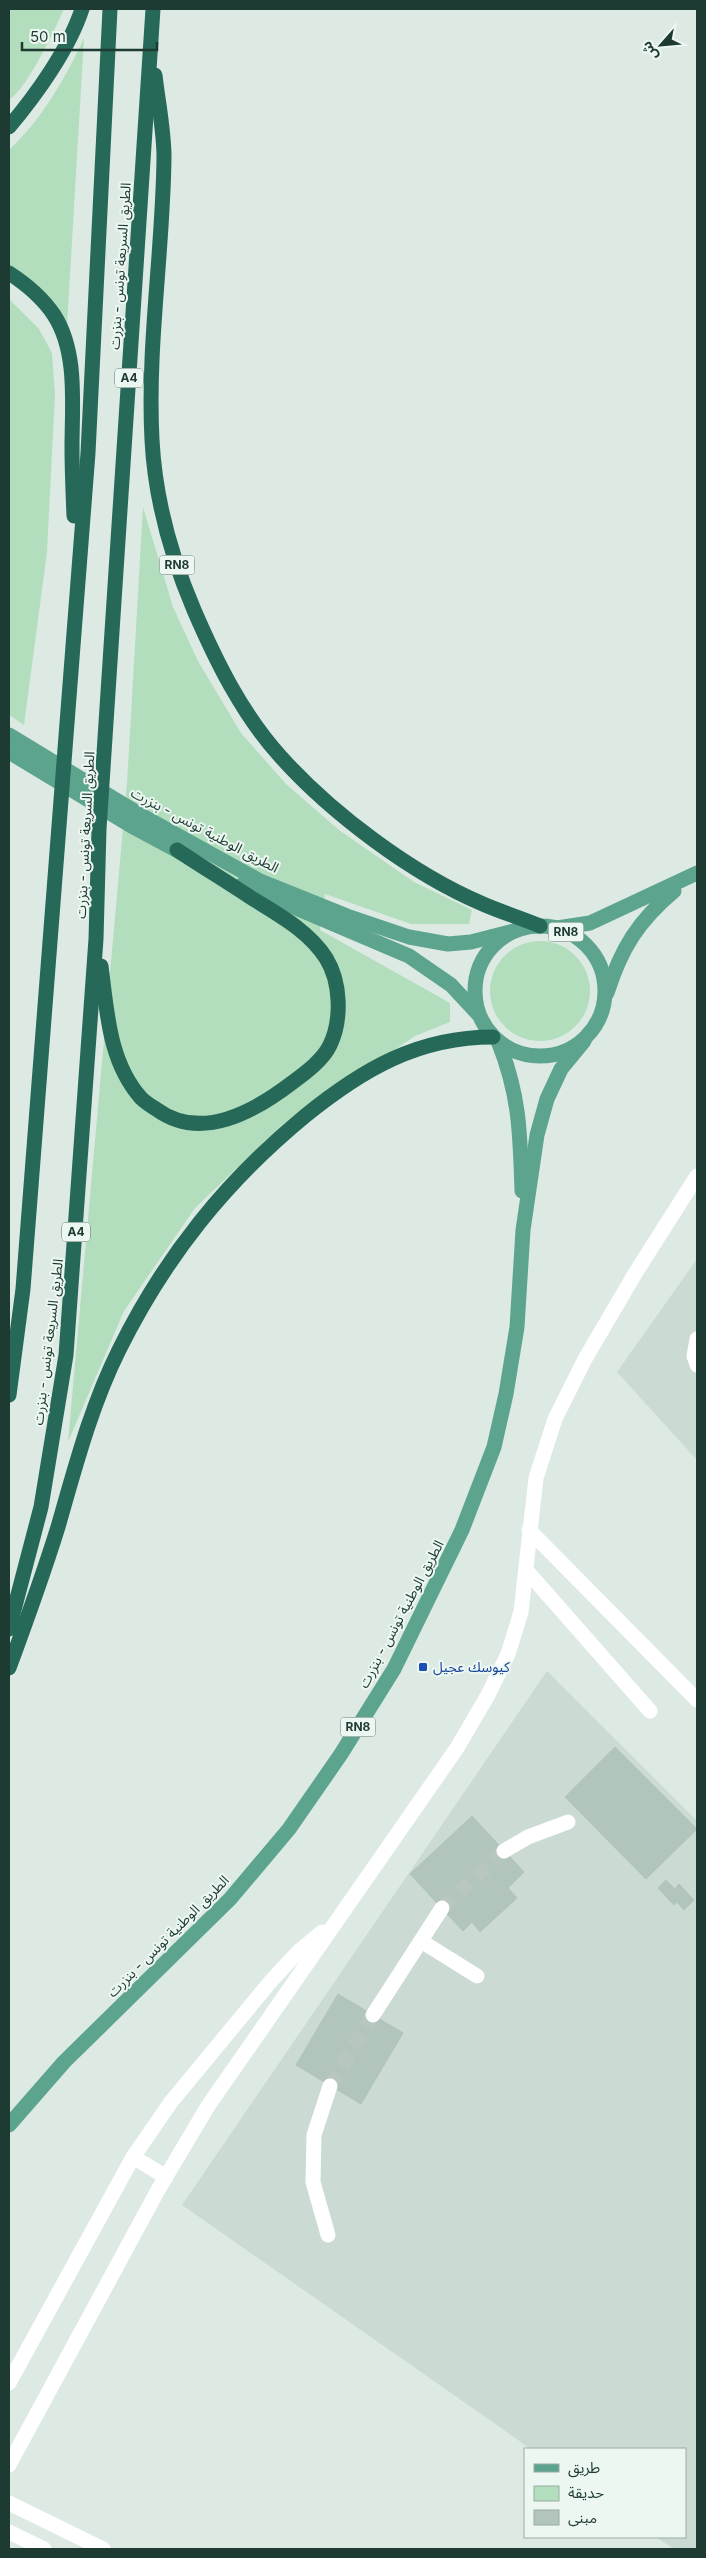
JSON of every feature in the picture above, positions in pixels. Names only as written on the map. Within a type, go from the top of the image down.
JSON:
[{"type":"highway","points":[[9,127],[34,97],[53,67],[82,9]]},
{"type":"highway","name":"الطريق السريعة تونس - بنزرت","points":[[9,1395],[23,1289],[66,713],[88,453],[110,9]]},
{"type":"highway","name":"RN8","points":[[153,9],[151,36],[164,155],[151,385],[152,442],[158,492],[170,544],[210,647],[252,720],[278,754],[318,794],[371,837],[425,873],[481,903],[540,926]]},
{"type":"highway","name":"الطريق السريعة تونس - بنزرت","points":[[9,1629],[41,1507],[66,1355],[96,939],[99,828],[151,36]]},
{"type":"highway","points":[[9,110],[53,67]]},
{"type":"highway","points":[[9,274],[35,292],[54,315],[63,334],[70,364],[73,403],[76,592]]},
{"type":"highway","points":[[96,939],[112,1040],[123,1071],[141,1099],[164,1115],[189,1124],[213,1122],[244,1115],[276,1095],[306,1072],[330,1046],[337,1023],[339,1001],[327,959],[317,947],[289,922],[177,850]]},
{"type":"highway","points":[[9,1668],[30,1612],[97,1403],[118,1351],[149,1295],[180,1247],[222,1193],[269,1146],[320,1104],[370,1071],[412,1049],[463,1037],[496,1039]]},
{"type":"main road","name":"الطريق الوطنية تونس - بنزرت","points":[[9,736],[139,814],[260,881],[347,916],[409,937],[448,944],[471,942],[540,926],[556,928],[573,935],[594,954],[605,981],[605,1000],[598,1022],[561,1069],[547,1100],[538,1135],[523,1230]]},
{"type":"main road","name":"الطريق الوطنية تونس - بنزرت","points":[[9,2125],[64,2062],[242,1885],[290,1828],[341,1754],[394,1669],[462,1530],[494,1447],[506,1394],[517,1327],[523,1230],[520,1121],[512,1076],[496,1039],[480,1015],[451,985],[409,956],[256,893],[177,850],[11,754]]},
{"type":"main road","points":[[556,928],[590,923],[694,875]]},
{"type":"main road","points":[[605,1000],[618,961],[632,935],[653,909],[694,875]]},
{"type":"main road","name":"الطريق الوطنية تونس - بنزرت","points":[[480,1015],[475,996],[477,976],[484,957],[497,942],[514,931]]},
{"type":"main road","name":"الطريق الوطنية تونس - بنزرت","points":[[496,1039],[514,1051],[532,1056],[550,1056],[568,1051],[584,1041]]},
{"type":"street","points":[[9,2465],[166,2177],[208,2106],[334,1921],[457,1748],[488,1695],[508,1654],[521,1612],[536,1478],[555,1419],[585,1359],[636,1272],[697,1176]]},
{"type":"street","points":[[697,1339],[694,1356],[697,1365]]},
{"type":"street","points":[[529,1530],[697,1700]]},
{"type":"street","points":[[526,1570],[650,1711]]},
{"type":"street","points":[[504,1850],[568,1822]]},
{"type":"street","points":[[373,2015],[442,1908]]},
{"type":"street","points":[[9,2383],[133,2158],[171,2102],[270,1981],[298,1952],[334,1921]]},
{"type":"street","points":[[421,1941],[477,1976]]},
{"type":"street","points":[[328,2235],[314,2182],[314,2135],[330,2086]]},
{"type":"street","points":[[133,2158],[166,2177]]},
{"type":"street","points":[[9,2503],[103,2549]]},
{"type":"street","points":[[9,2532],[44,2549]]},
{"type":"shaded area","points":[[697,1259],[697,1460],[617,1372]]},
{"type":"shaded area","points":[[547,1671],[697,1821],[697,2549],[674,2549],[658,2538],[686,2538],[686,2448],[530,2448],[182,2205]]},
{"type":"green space","points":[[9,9],[64,9],[32,71],[9,100]]},
{"type":"green space","points":[[84,38],[67,326],[9,270],[9,150],[32,125],[52,98]]},
{"type":"green space","points":[[9,299],[39,329],[52,353],[55,394],[47,552],[24,725],[9,715]]},
{"type":"green space","points":[[143,507],[173,607],[198,661],[241,733],[286,784],[339,830],[414,882],[472,910],[469,924],[411,924],[325,894],[320,930],[450,1003],[450,1022],[415,1036],[281,1126],[195,1208],[124,1311],[68,1442],[127,783]]},
{"type":"green space","points":[[540,941],[559,944],[576,955],[587,972],[590,991],[587,1010],[576,1027],[559,1038],[540,1041],[521,1038],[504,1027],[493,1010],[490,991],[493,972],[504,955],[521,944]]},
{"type":"building","points":[[615,1747],[697,1829],[646,1879],[565,1797]]},
{"type":"building","points":[[472,1816],[524,1872],[508,1888],[517,1898],[480,1932],[472,1922],[463,1931],[410,1874]]},
{"type":"building","points":[[666,1880],[675,1889],[679,1884],[694,1900],[684,1910],[677,1902],[674,1905],[658,1888]]},
{"type":"building","points":[[338,1994],[403,2033],[361,2104],[296,2065]]},
{"type":"tunnel","points":[[442,1908],[504,1851]]},
{"type":"tunnel","points":[[330,2086],[373,2015]]},
{"type":"place","name":"كيوسك عجيل","points":[[423,1667]]}]
